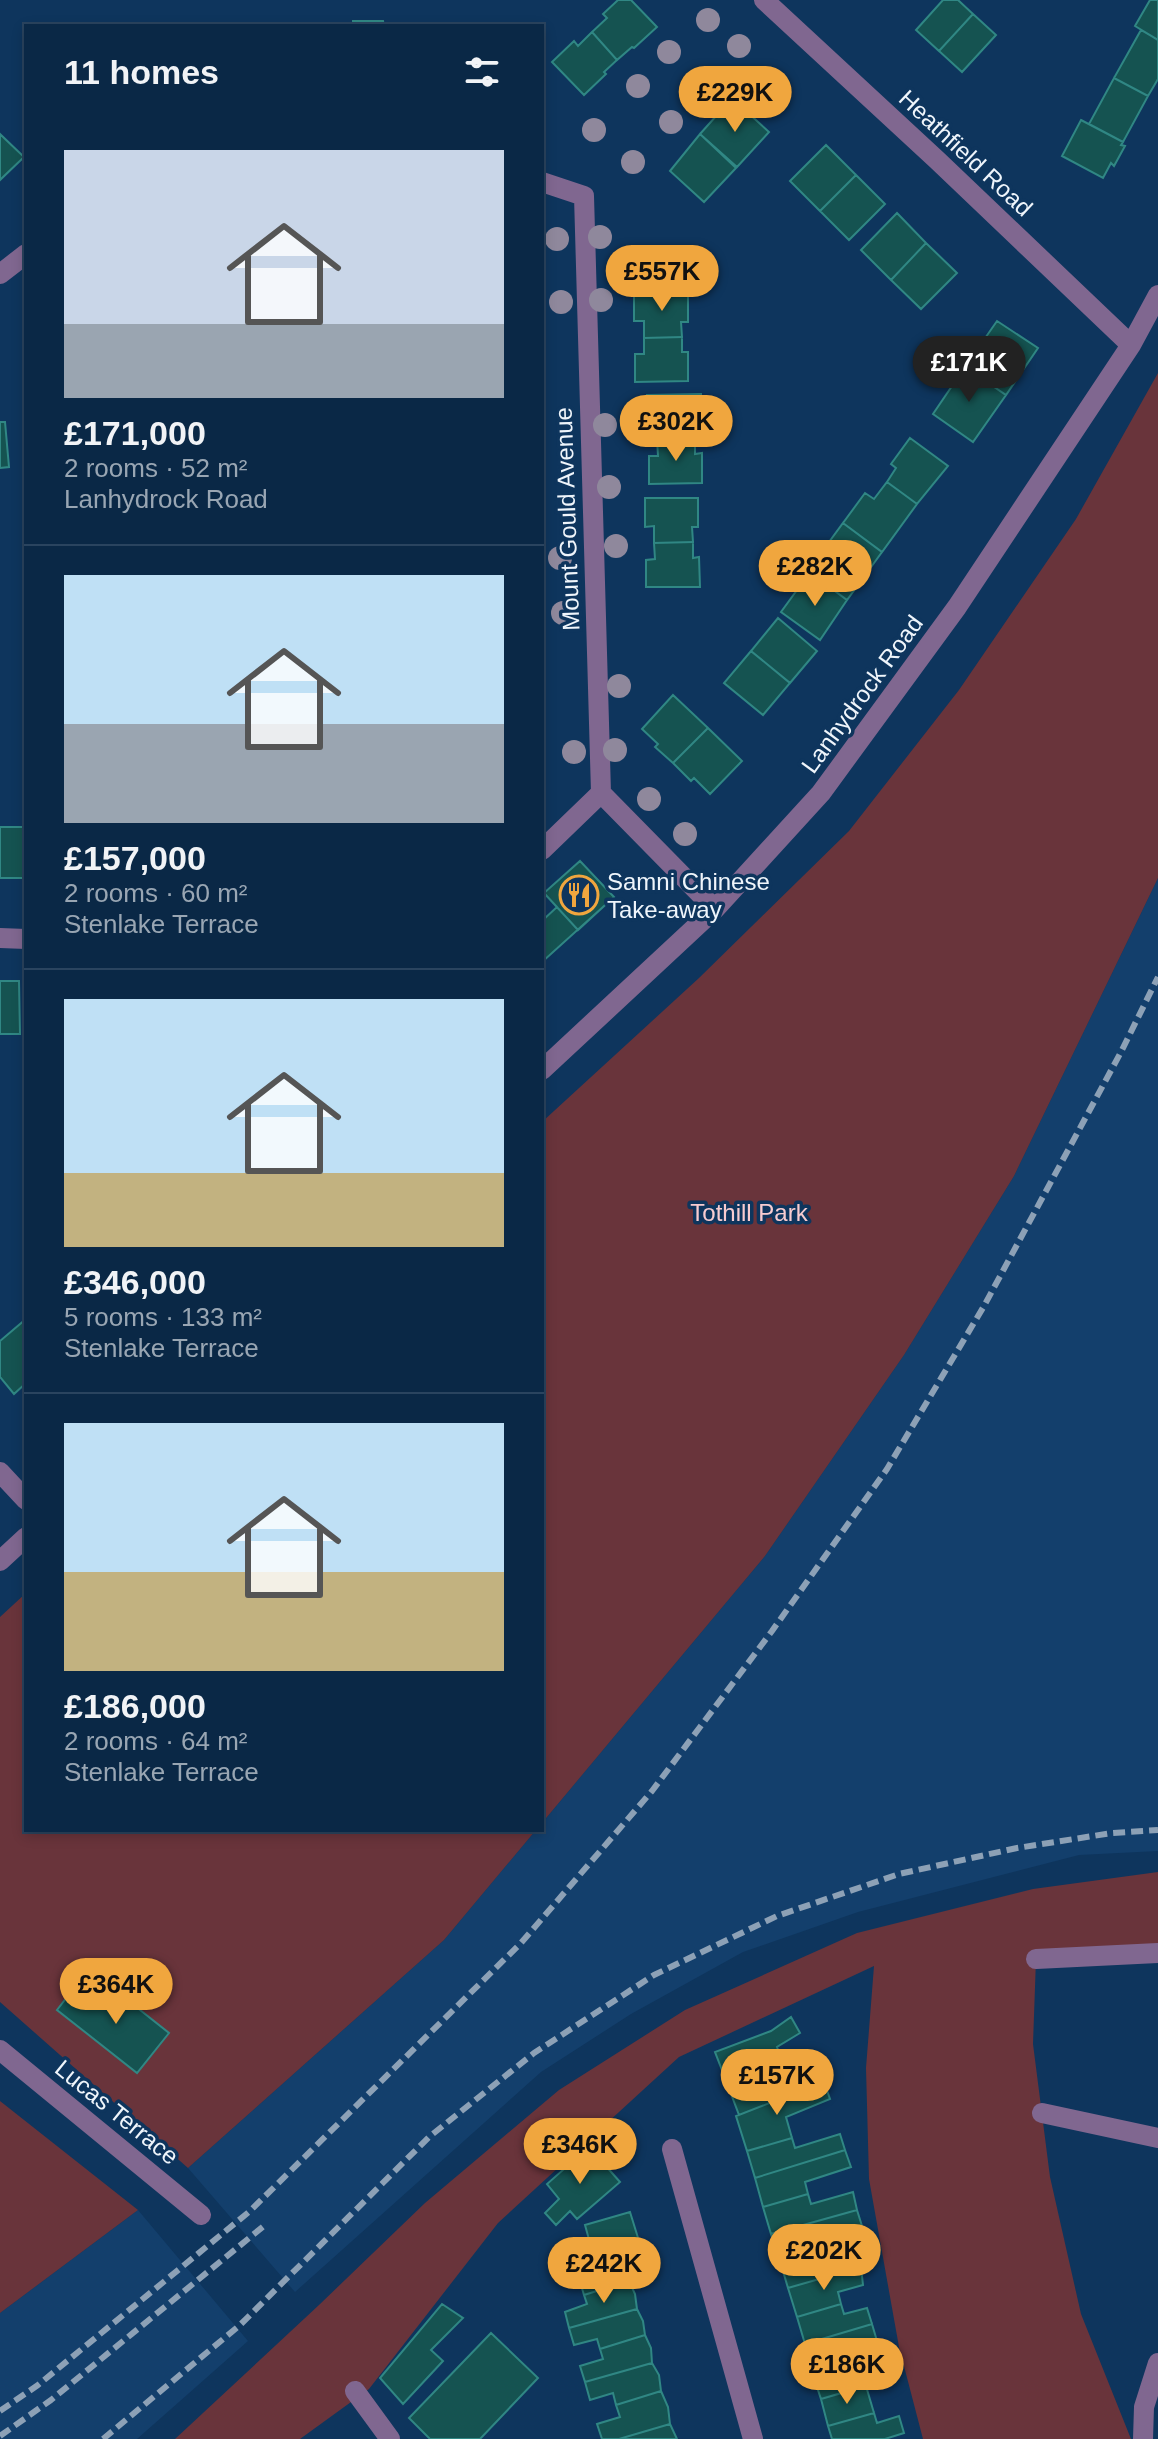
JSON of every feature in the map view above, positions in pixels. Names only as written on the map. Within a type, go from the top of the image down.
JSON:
[{"type":"street","name":"Heathfield Road","points":[[764,0],[1131,345]]},
{"type":"street","name":"Mount Gould Avenue","points":[[544,183],[584,196],[601,793]]},
{"type":"street","points":[[0,274],[24,256]]},
{"type":"street","name":"Lanhydrock Road","points":[[544,1068],[715,909],[821,793],[957,607],[1131,345],[1158,295]]},
{"type":"street","points":[[544,848],[601,793],[715,909]]},
{"type":"street","points":[[0,938],[24,939]]},
{"type":"street","points":[[0,1472],[24,1498]]},
{"type":"street","points":[[0,1561],[24,1539]]},
{"type":"street","points":[[1036,1959],[1158,1953]]},
{"type":"street","name":"Lucas Terrace","points":[[0,2050],[201,2215]]},
{"type":"street","points":[[1042,2113],[1158,2138]]},
{"type":"street","points":[[672,2149],[753,2439]]},
{"type":"street","points":[[1143,2439],[1144,2407],[1158,2363]]},
{"type":"street","points":[[355,2391],[390,2439]]},
{"type":"shaded area","points":[[1158,878],[1158,1851],[1079,1855],[858,1912],[743,1952],[631,2014],[541,2072],[295,2292],[188,2168],[444,1940],[534,1832],[544,1832],[544,1821],[765,1556],[904,1355],[1014,1176]]},
{"type":"shaded area","points":[[138,2210],[248,2341],[137,2439],[0,2439],[0,2313]]},
{"type":"green space","name":"Tothill Park","points":[[1158,373],[1158,878],[1014,1176],[904,1355],[765,1556],[544,1821],[544,1120],[699,978],[849,831],[959,690],[1076,519]]},
{"type":"green space","points":[[24,1595],[24,1832],[534,1832],[444,1940],[188,2168],[0,2002],[0,1617]]},
{"type":"green space","points":[[1158,1872],[1158,1945],[1036,1959],[1033,2044],[1050,2177],[1081,2314],[1131,2439],[923,2439],[899,2347],[869,2179],[866,2068],[874,1966],[679,2057],[498,2223],[369,2389],[300,2439],[175,2439],[425,2203],[559,2090],[685,2010],[857,1933],[1033,1889]]},
{"type":"green space","points":[[0,2101],[138,2210],[0,2313]]},
{"type":"building","points":[[618,0],[631,0],[657,27],[617,60],[592,32],[607,18],[603,14]]},
{"type":"building","points":[[943,0],[958,0],[973,14],[939,51],[916,30]]},
{"type":"building","points":[[1150,0],[1158,0],[1158,40],[1135,26]]},
{"type":"building","points":[[973,14],[996,35],[962,72],[939,51]]},
{"type":"building","points":[[353,21],[383,21],[384,24],[353,24]]},
{"type":"building","points":[[1141,30],[1158,40],[1158,79],[1148,96],[1114,78]]},
{"type":"building","points":[[592,32],[617,60],[584,95],[552,62],[574,41],[578,46]]},
{"type":"building","points":[[1114,78],[1148,96],[1123,142],[1089,124]]},
{"type":"building","points":[[735,101],[769,132],[737,167],[700,134]]},
{"type":"building","points":[[1081,120],[1123,142],[1121,145],[1125,146],[1103,178],[1062,156]]},
{"type":"building","points":[[0,134],[24,157],[0,180]]},
{"type":"building","points":[[700,134],[736,168],[704,202],[670,171]]},
{"type":"building","points":[[826,145],[856,175],[820,211],[790,181]]},
{"type":"building","points":[[856,175],[885,204],[849,240],[820,211]]},
{"type":"building","points":[[897,213],[926,243],[891,280],[861,250]]},
{"type":"building","points":[[926,243],[957,273],[921,309],[891,280]]},
{"type":"building","points":[[634,293],[688,293],[688,322],[681,322],[682,337],[644,338],[644,321],[634,321]]},
{"type":"building","points":[[997,321],[1038,348],[1006,395],[965,367]]},
{"type":"building","points":[[682,337],[682,352],[688,352],[688,381],[635,382],[635,354],[644,354],[644,338]]},
{"type":"building","points":[[965,367],[1006,395],[973,442],[933,414]]},
{"type":"building","points":[[701,394],[701,423],[695,423],[695,438],[657,439],[657,423],[648,423],[647,395]]},
{"type":"building","points":[[0,422],[5,422],[9,467],[0,468]]},
{"type":"building","points":[[695,438],[695,454],[702,453],[702,483],[649,484],[649,456],[658,456],[657,439]]},
{"type":"building","points":[[910,438],[948,466],[917,504],[887,482],[896,468],[891,464]]},
{"type":"building","points":[[887,482],[917,504],[882,552],[843,523],[865,493],[874,499]]},
{"type":"building","points":[[645,498],[698,498],[698,527],[692,527],[693,542],[654,543],[654,526],[645,527]]},
{"type":"building","points":[[843,523],[882,552],[847,600],[816,577],[829,560],[821,553]]},
{"type":"building","points":[[693,542],[693,558],[699,557],[700,587],[646,587],[646,560],[655,559],[654,543]]},
{"type":"building","points":[[816,577],[847,600],[820,640],[781,612],[800,586],[806,591]]},
{"type":"building","points":[[778,618],[817,651],[790,683],[751,651]]},
{"type":"building","points":[[751,651],[790,683],[763,715],[724,683]]},
{"type":"building","points":[[673,695],[708,728],[673,763],[655,747],[658,744],[642,729]]},
{"type":"building","points":[[708,728],[742,761],[710,794],[673,763]]},
{"type":"building","points":[[0,827],[24,827],[24,878],[0,878]]},
{"type":"building","name":"Samni Chinese Take-away","points":[[580,861],[614,897],[544,960],[544,919],[557,907],[544,893]]},
{"type":"building","name":"Samni Chinese Take-away","points":[[580,861],[614,897],[578,930],[544,893]]},
{"type":"building","points":[[0,981],[19,981],[20,1034],[0,1034]]},
{"type":"building","points":[[24,1321],[24,1385],[14,1394],[0,1377],[0,1341]]},
{"type":"building","points":[[106,1983],[169,2033],[137,2073],[57,2010],[71,1992],[88,2005]]},
{"type":"building","points":[[791,2017],[800,2033],[777,2047],[782,2061],[727,2083],[715,2052],[771,2031]]},
{"type":"building","points":[[782,2061],[795,2093],[739,2115],[727,2083]]},
{"type":"building","points":[[824,2082],[830,2099],[786,2117],[792,2138],[747,2151],[736,2116]]},
{"type":"building","points":[[840,2134],[845,2150],[755,2178],[747,2151],[792,2138],[795,2148]]},
{"type":"building","points":[[589,2147],[620,2182],[577,2219],[570,2211],[556,2225],[545,2213],[559,2199],[547,2184]]},
{"type":"building","points":[[845,2150],[851,2167],[805,2182],[808,2194],[763,2207],[755,2178]]},
{"type":"building","points":[[853,2192],[857,2210],[771,2234],[763,2207],[808,2194],[811,2204]]},
{"type":"building","points":[[857,2210],[862,2226],[821,2237],[824,2248],[780,2261],[771,2234]]},
{"type":"building","points":[[630,2212],[639,2241],[593,2254],[585,2225]]},
{"type":"building","points":[[619,2247],[629,2281],[584,2295],[578,2275],[564,2280],[559,2265]]},
{"type":"building","points":[[824,2248],[827,2258],[860,2249],[861,2267],[788,2288],[780,2261]]},
{"type":"building","points":[[861,2267],[863,2285],[838,2292],[841,2304],[797,2317],[788,2288]]},
{"type":"building","points":[[629,2281],[637,2309],[569,2328],[565,2312],[587,2304],[584,2295]]},
{"type":"building","points":[[442,2304],[463,2318],[431,2350],[443,2361],[403,2404],[380,2378]]},
{"type":"building","points":[[841,2304],[844,2314],[867,2308],[872,2324],[805,2344],[797,2317]]},
{"type":"building","points":[[637,2309],[645,2335],[600,2349],[597,2339],[574,2345],[569,2328]]},
{"type":"building","points":[[872,2324],[877,2341],[854,2348],[857,2359],[812,2372],[805,2344]]},
{"type":"building","points":[[491,2333],[538,2378],[480,2439],[430,2439],[409,2418]]},
{"type":"building","points":[[645,2335],[651,2348],[652,2363],[585,2382],[580,2366],[603,2359],[600,2349]]},
{"type":"building","points":[[857,2359],[861,2369],[883,2362],[888,2379],[821,2399],[812,2372]]},
{"type":"building","points":[[652,2363],[659,2375],[661,2391],[616,2405],[613,2393],[590,2400],[585,2382]]},
{"type":"building","points":[[866,2386],[874,2413],[828,2426],[821,2399]]},
{"type":"building","points":[[661,2391],[668,2407],[670,2424],[619,2439],[602,2439],[597,2424],[620,2417],[616,2405]]},
{"type":"building","points":[[874,2413],[877,2423],[899,2416],[904,2433],[885,2439],[832,2439],[828,2426]]},
{"type":"building","points":[[670,2424],[677,2439],[619,2439]]},
{"type":"railway","points":[[0,2411],[38,2385],[250,2211],[521,1943],[652,1791],[772,1631],[887,1469],[984,1306],[1158,977]]},
{"type":"railway","points":[[103,2439],[240,2325],[429,2137],[534,2053],[654,1975],[777,1916],[899,1874],[1017,1848],[1112,1833],[1158,1830]]},
{"type":"railway","points":[[0,2436],[51,2400],[265,2225]]},
{"type":"place","name":"Samni Chinese Take-away","points":[[579,895]]}]
